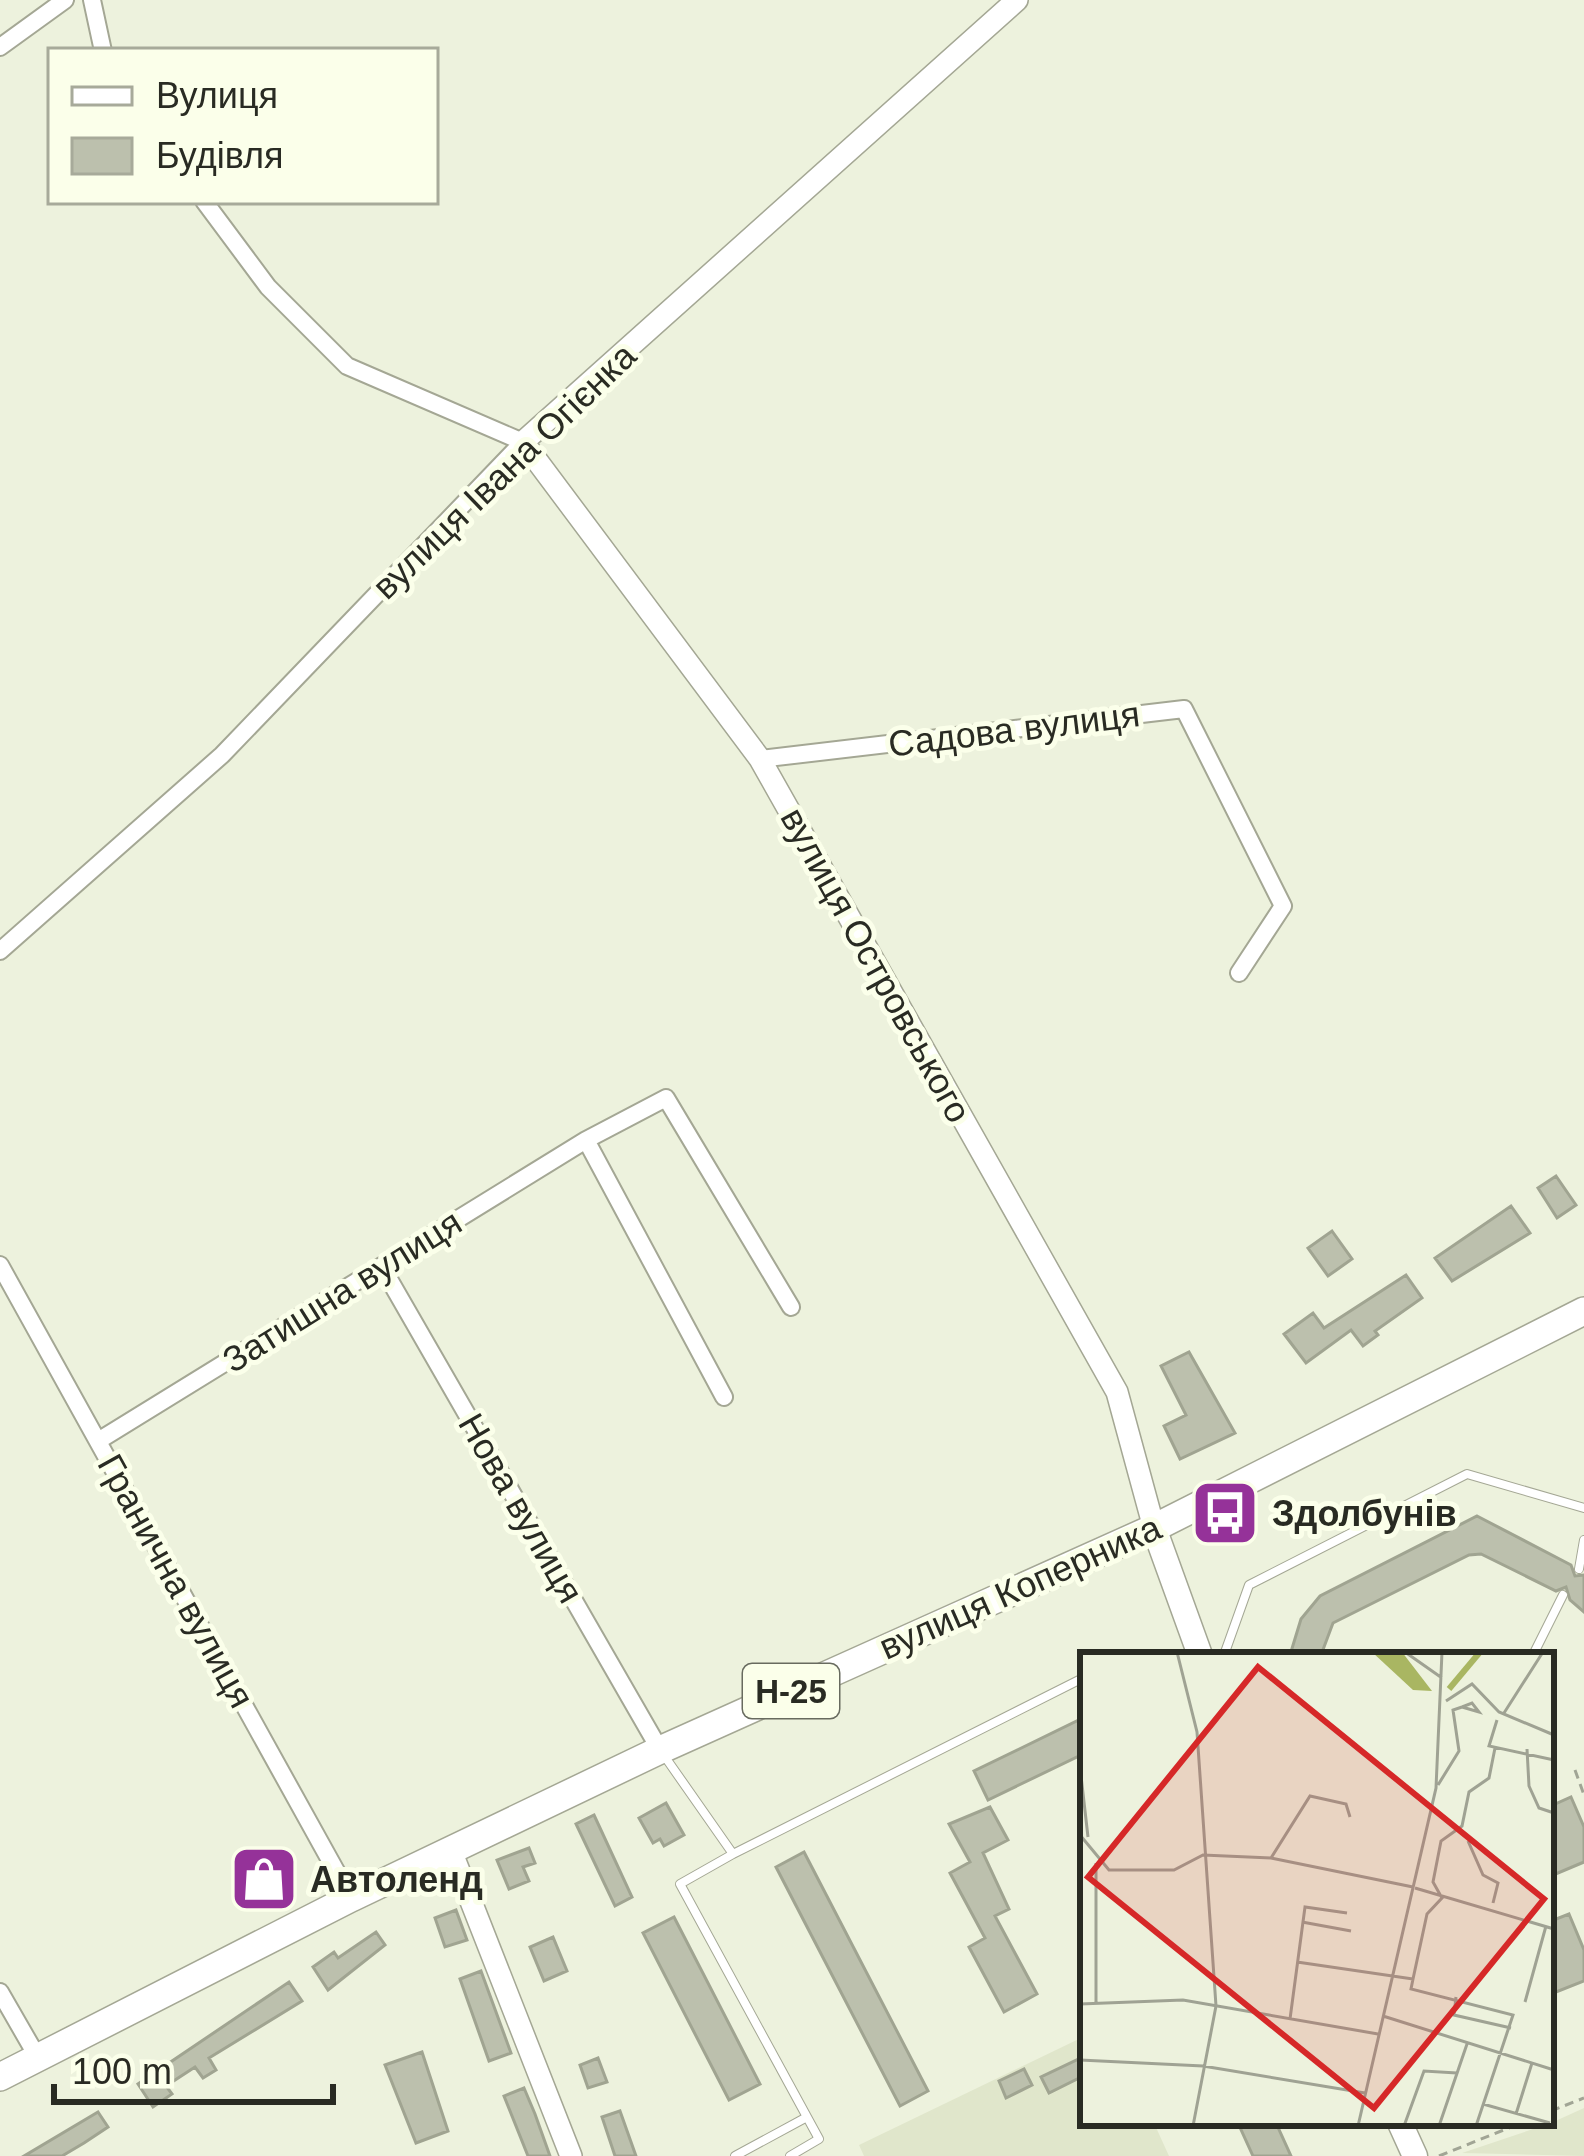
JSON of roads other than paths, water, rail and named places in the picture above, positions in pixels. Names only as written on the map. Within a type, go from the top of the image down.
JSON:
[{"type":"main road","name":"вулиця Коперника","points":[[0,2077],[351,1898],[660,1750],[1154,1528],[1584,1311]]},
{"type":"main road","points":[[1154,1528],[1199,1652]]},
{"type":"main road","points":[[1401,2126],[1415,2156]]},
{"type":"street","points":[[0,46],[65,0]]},
{"type":"street","points":[[92,0],[102,48]]},
{"type":"street","name":"вулиця Івана Огієнка","points":[[0,951],[223,754],[523,442],[1017,0]]},
{"type":"street","points":[[206,204],[268,286],[347,366],[523,442]]},
{"type":"street","name":"вулиця Островського","points":[[523,442],[760,759],[1117,1392],[1154,1528]]},
{"type":"street","name":"Садова вулиця","points":[[760,759],[1184,709],[1282,906],[1239,973]]},
{"type":"street","name":"Затишна вулиця","points":[[98,1441],[586,1140],[666,1098],[791,1307]]},
{"type":"street","points":[[586,1140],[724,1397]]},
{"type":"street","name":"Гранична вулиця","points":[[0,1265],[351,1898]]},
{"type":"street","name":"Нова вулиця","points":[[382,1267],[660,1750]]},
{"type":"street","points":[[452,1853],[571,2156]]},
{"type":"street","points":[[0,1992],[38,2058]]},
{"type":"lane","points":[[1225,1652],[1249,1585],[1468,1474],[1584,1508]]},
{"type":"lane","points":[[1579,1569],[1584,1540]]},
{"type":"lane","points":[[1534,1652],[1562,1595]]},
{"type":"lane","points":[[790,2156],[819,2139],[680,1884],[1080,1680]]},
{"type":"lane","points":[[660,1750],[733,1854]]},
{"type":"lane","points":[[734,2156],[807,2117]]},
{"type":"place","name":"Здолбунів","points":[[1225,1513]]},
{"type":"place","name":"Автоленд","points":[[264,1879]]}]
